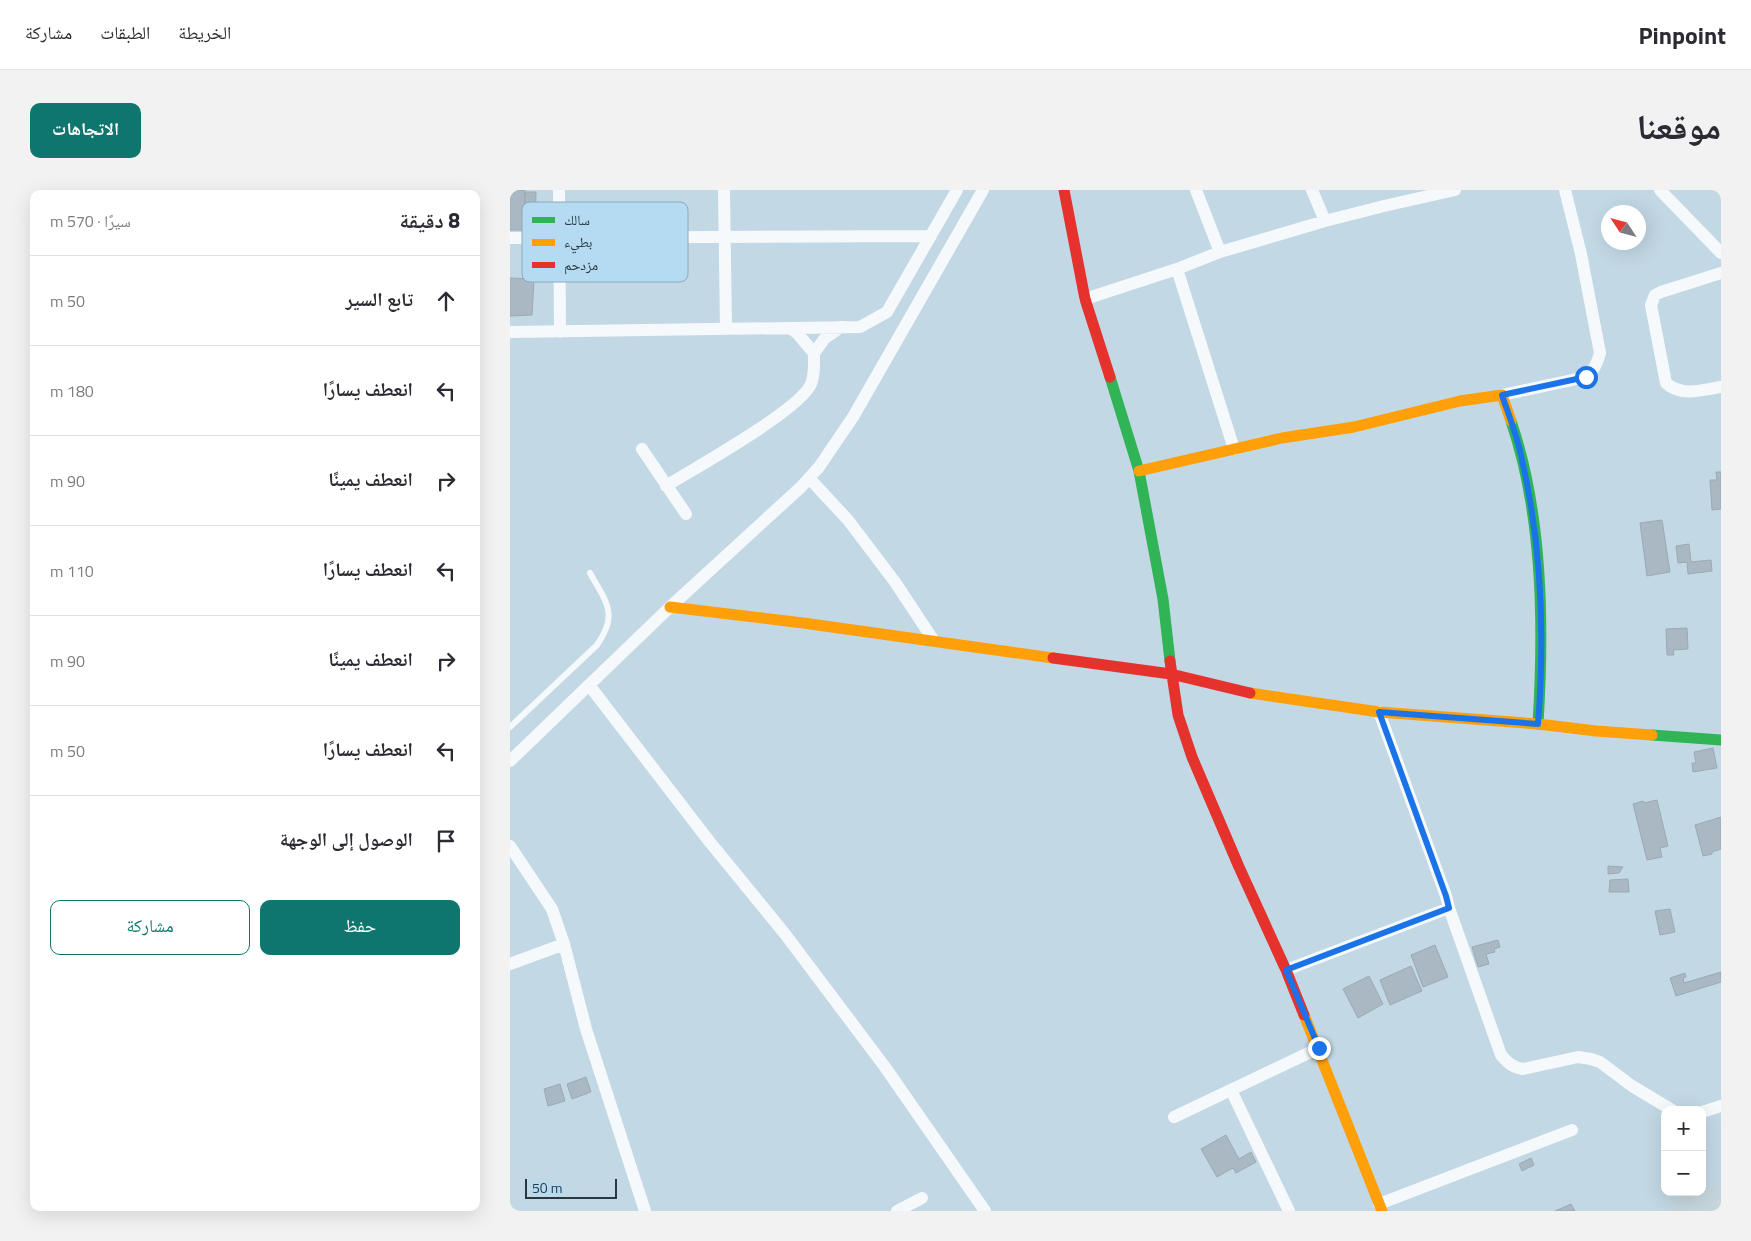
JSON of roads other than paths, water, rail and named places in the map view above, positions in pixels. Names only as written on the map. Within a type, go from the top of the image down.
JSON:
[{"type":"street","points":[[724,190],[726,329]]},
{"type":"street","points":[[510,332],[860,327],[886,312],[957,190]]},
{"type":"street","points":[[510,761],[670,608],[810,478],[853,417],[983,190]]},
{"type":"street","points":[[1064,190],[1085,299],[1139,471],[1162,599],[1178,715],[1192,757],[1319,1048],[1381,1207],[1572,1130]]},
{"type":"street","points":[[1196,190],[1220,252]]},
{"type":"street","points":[[1312,190],[1326,221]]},
{"type":"street","points":[[1085,299],[1177,269],[1220,252],[1326,221],[1455,190]]},
{"type":"street","points":[[1139,471],[1282,438],[1354,427],[1460,401],[1502,395],[1586,377],[1594,370],[1600,352],[1581,254],[1565,190]]},
{"type":"street","points":[[1660,190],[1721,253]]},
{"type":"street","points":[[688,237],[931,236]]},
{"type":"street","points":[[1177,269],[1234,449]]},
{"type":"street","points":[[1721,273],[1661,292],[1655,295],[1652,305],[1666,383],[1677,390],[1688,392],[1721,388]]},
{"type":"street","points":[[559,282],[560,332]]},
{"type":"street","points":[[666,486],[773,419],[802,397],[812,383],[814,353],[825,338],[841,327]]},
{"type":"street","points":[[790,328],[801,337],[814,353]]},
{"type":"street","points":[[1502,395],[1522,459],[1533,521],[1541,596],[1542,671],[1538,724]]},
{"type":"street","points":[[642,449],[686,514]]},
{"type":"street","points":[[810,478],[848,520],[889,574],[934,641]]},
{"type":"street","points":[[670,608],[803,622],[1171,674],[1240,692],[1379,712],[1721,740]]},
{"type":"street","points":[[589,685],[785,934],[879,1059],[984,1211]]},
{"type":"street","points":[[1379,712],[1501,1055],[1515,1068],[1524,1069],[1578,1058],[1591,1059],[1600,1062],[1632,1086],[1664,1106]]},
{"type":"street","points":[[510,846],[552,909],[564,944],[586,1029],[645,1211]]},
{"type":"street","points":[[1286,970],[1449,908]]},
{"type":"street","points":[[510,964],[564,944]]},
{"type":"street","points":[[1174,1117],[1319,1048]]},
{"type":"street","points":[[1231,1090],[1289,1211]]},
{"type":"street","points":[[1706,1111],[1721,1106]]},
{"type":"street","points":[[897,1211],[922,1198]]},
{"type":"lane","points":[[510,727],[597,645],[605,634],[609,622],[609,608],[590,572]]}]
